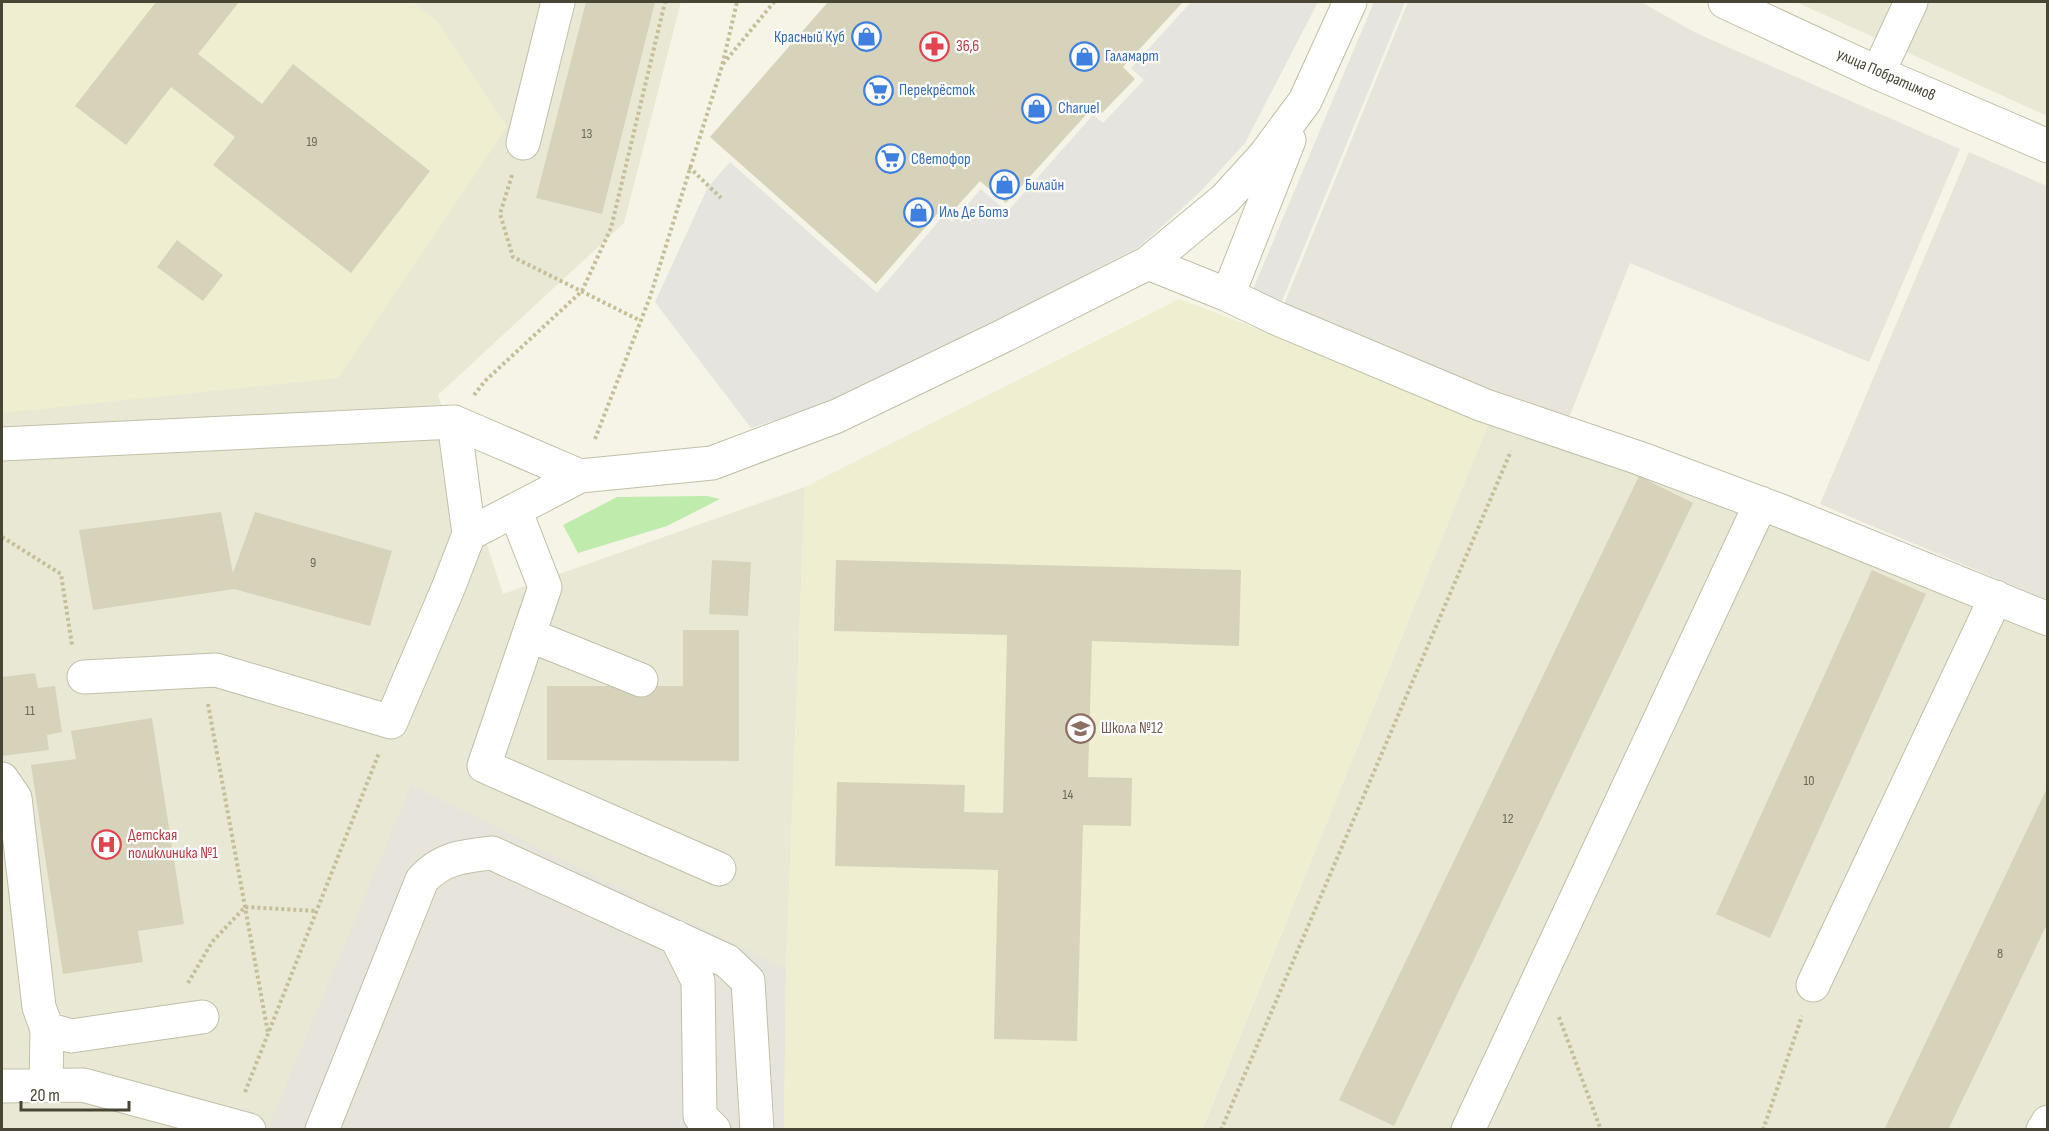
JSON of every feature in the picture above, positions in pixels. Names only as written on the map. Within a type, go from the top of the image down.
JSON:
[{"type":"street","points":[[523,143],[558,2]]},
{"type":"street","points":[[1228,295],[1275,172],[1350,2]]},
{"type":"street","name":"улица Побратимов","points":[[1725,2],[1878,73],[2048,146]]},
{"type":"street","points":[[1878,73],[1911,2]]},
{"type":"street","points":[[469,534],[580,476],[712,463],[837,416],[1148,263],[1225,199],[1265,155],[1305,101]]},
{"type":"street","points":[[1148,263],[1228,295],[1276,318],[1461,396],[1761,503],[2048,619]]},
{"type":"street","points":[[2,444],[454,422],[580,476]]},
{"type":"street","points":[[84,677],[216,670],[391,722],[469,534],[454,422]]},
{"type":"street","points":[[1468,1130],[1761,503]]},
{"type":"street","points":[[515,510],[545,586],[484,766],[719,869]]},
{"type":"street","points":[[1813,985],[1996,597]]},
{"type":"street","points":[[529,635],[641,680]]},
{"type":"street","points":[[2,779],[15,798],[39,1007],[47,1029],[46,1085]]},
{"type":"street","points":[[322,1130],[422,880],[434,867],[464,856],[492,854],[727,961],[748,981],[757,1130]]},
{"type":"street","points":[[676,937],[698,981],[700,1116],[714,1130]]},
{"type":"street","points":[[47,1029],[71,1036],[202,1017]]},
{"type":"street","points":[[2,1086],[83,1085],[241,1127]]},
{"type":"street","points":[[2043,1130],[2048,1122]]},
{"type":"path","points":[[454,422],[485,381],[582,291],[611,228],[665,2]]},
{"type":"path","points":[[580,476],[650,297],[722,66],[737,2]]},
{"type":"path","points":[[722,66],[774,2]]},
{"type":"path","points":[[523,143],[500,214],[513,257],[641,321]]},
{"type":"path","points":[[689,167],[721,198]]},
{"type":"path","points":[[1221,1130],[1525,419]]},
{"type":"path","points":[[2,537],[61,574],[76,671],[84,677]]},
{"type":"path","points":[[202,671],[268,1034]]},
{"type":"path","points":[[241,1127],[268,1034],[391,722]]},
{"type":"path","points":[[165,1023],[212,942],[245,908],[317,911]]},
{"type":"path","points":[[1542,972],[1601,1130]]},
{"type":"path","points":[[1763,1130],[1813,985]]},
{"type":"shaded area","points":[[2,2],[681,2],[624,223],[438,395],[503,594],[805,487],[786,969],[784,1129],[2,1130]]},
{"type":"shaded area","points":[[2,2],[412,2],[438,22],[507,127],[338,378],[2,413]]},
{"type":"shaded area","points":[[1191,2],[1318,2],[1245,143],[1201,191],[1139,247],[830,403],[751,428],[655,302],[708,187],[730,162],[877,293],[944,215],[952,222],[981,189],[1007,212],[1093,115],[1103,123],[1144,80],[1131,68]]},
{"type":"shaded area","points":[[1374,2],[1405,2],[1279,308],[1251,294]]},
{"type":"shaded area","points":[[1408,2],[1641,2],[1696,33],[1960,149],[1869,362],[1630,263],[1567,423],[1282,309]]},
{"type":"shaded area","points":[[1796,2],[2047,2],[2047,116]]},
{"type":"shaded area","points":[[1969,152],[2047,186],[2047,600],[1820,504]]},
{"type":"shaded area","name":"Школа №12","points":[[1179,299],[1491,417],[1202,1129],[784,1130],[786,969],[805,487]]},
{"type":"shaded area","points":[[1491,417],[1728,503],[2047,638],[2047,1129],[1202,1130]]},
{"type":"shaded area","points":[[411,785],[786,969],[784,1129],[267,1130]]},
{"type":"green space","points":[[707,496],[720,499],[667,526],[578,553],[563,525],[617,497]]},
{"type":"building","points":[[156,2],[239,2],[198,54],[262,104],[293,64],[430,171],[351,273],[213,165],[235,137],[171,87],[126,145],[75,106]]},
{"type":"building","points":[[586,2],[655,2],[602,214],[536,198]]},
{"type":"building","name":"Светофор","points":[[828,2],[1183,2],[1123,67],[1135,79],[1102,113],[1094,106],[1006,203],[980,181],[952,212],[944,206],[876,284],[710,137]]},
{"type":"building","points":[[177,240],[223,275],[203,301],[157,267]]},
{"type":"building","points":[[1639,476],[1693,503],[1394,1126],[1339,1100]]},
{"type":"building","points":[[221,512],[233,573],[255,512],[392,551],[370,626],[234,589],[93,610],[79,530]]},
{"type":"building","points":[[712,560],[751,562],[748,616],[709,614]]},
{"type":"building","points":[[836,560],[1241,570],[1239,646],[1092,641],[1088,777],[1132,778],[1131,826],[1083,825],[1077,1041],[994,1039],[998,870],[835,866],[837,782],[965,785],[964,812],[1003,813],[1007,635],[834,631]]},
{"type":"building","points":[[1872,570],[1926,594],[1770,938],[1716,914]]},
{"type":"building","points":[[683,630],[739,630],[739,761],[547,760],[547,686],[683,686]]},
{"type":"building","points":[[35,673],[38,688],[55,686],[62,732],[47,735],[49,750],[2,756],[2,677]]},
{"type":"building","name":"Детская поликлиника №1","points":[[152,718],[184,924],[138,931],[143,962],[63,974],[31,765],[76,759],[71,731]]},
{"type":"building","points":[[2048,786],[2048,922],[2018,985],[1948,1130],[1884,1130]]},
{"type":"place","name":"Красный Куб","points":[[866,37]]},
{"type":"place","name":"36,6","points":[[935,46]]},
{"type":"place","name":"Галамарт","points":[[1084,56]]},
{"type":"place","name":"Перекрёсток","points":[[878,90]]},
{"type":"place","name":"Charuel","points":[[1037,108]]},
{"type":"place","name":"Светофор","points":[[890,159]]},
{"type":"place","name":"Билайн","points":[[1004,185]]},
{"type":"place","name":"Иль Де Ботэ","points":[[918,212]]},
{"type":"place","name":"Школа №12","points":[[1080,728]]},
{"type":"place","name":"Детская поликлиника №1","points":[[107,844]]}]
